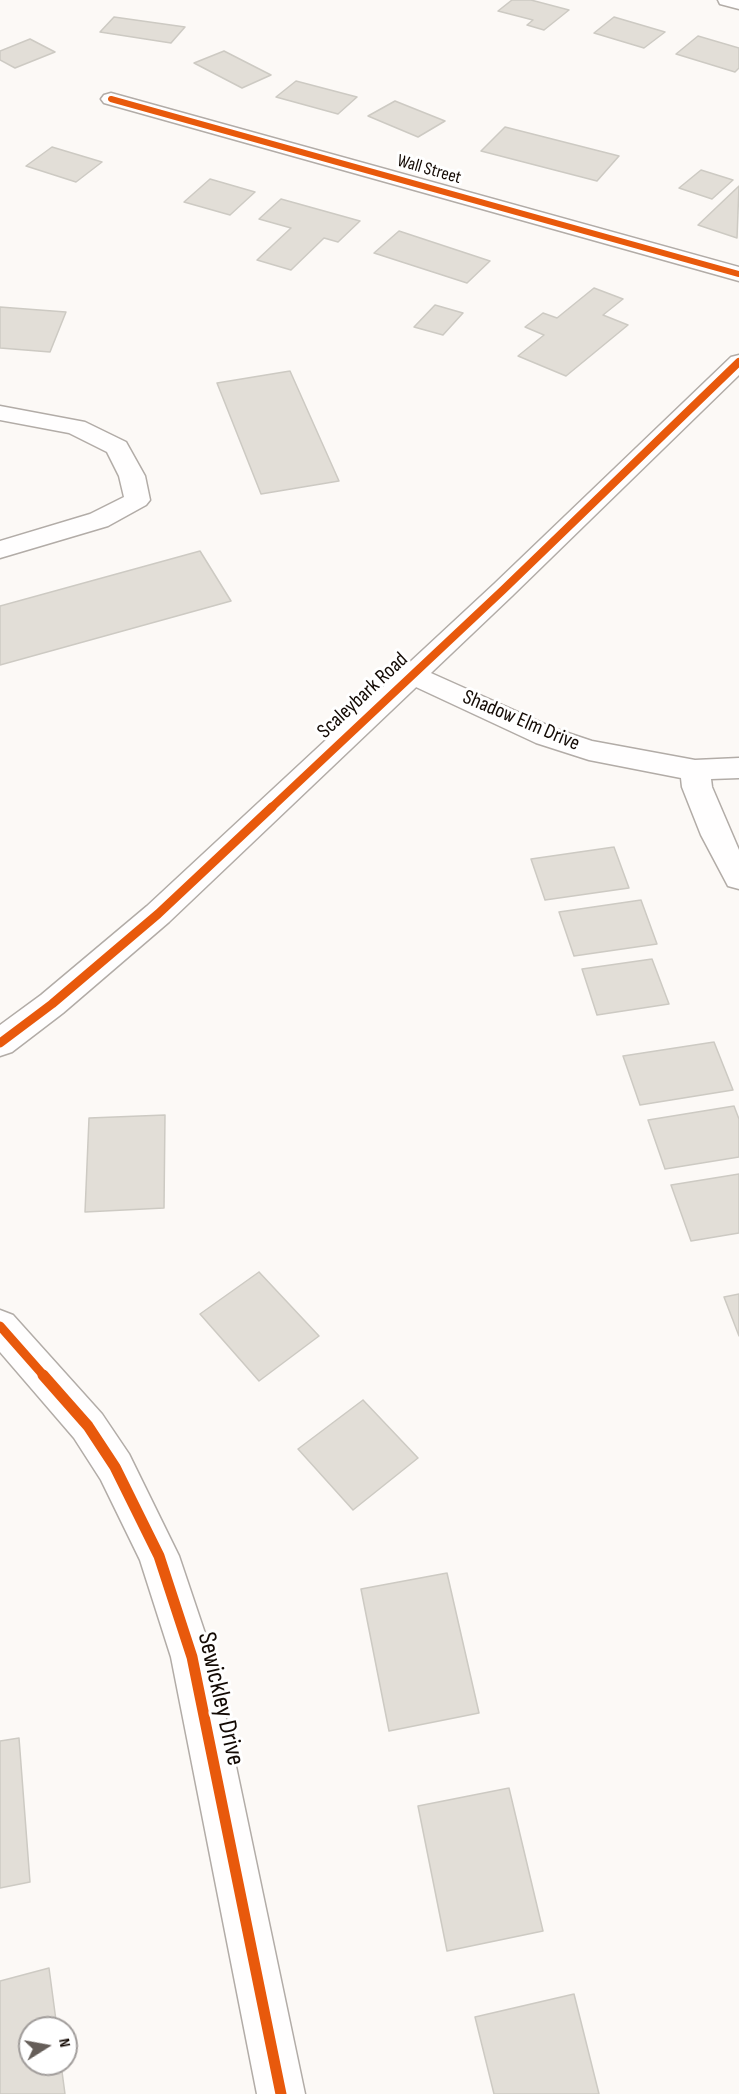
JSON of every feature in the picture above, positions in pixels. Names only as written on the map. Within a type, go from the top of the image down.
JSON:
[{"type":"street","points":[[727,0],[739,3]]},
{"type":"street","name":"Wall Street","points":[[111,99],[739,274]]},
{"type":"street","name":"Scaleybark Road","points":[[0,1043],[52,1004],[158,914],[739,362]]},
{"type":"street","points":[[0,413],[76,428],[117,447],[132,476],[137,500],[99,520],[0,550]]},
{"type":"street","name":"Shadow Elm Drive","points":[[413,674],[546,736],[589,750],[695,771],[739,768]]},
{"type":"street","points":[[695,771],[697,787],[716,835],[739,878]]},
{"type":"street","name":"Sewickley Drive","points":[[0,1326],[88,1426],[115,1467],[159,1556],[192,1657],[281,2094]]},
{"type":"building","points":[[512,0],[531,0],[569,10],[544,30],[527,25],[533,20],[498,11]]},
{"type":"building","points":[[114,17],[185,27],[171,43],[100,32]]},
{"type":"building","points":[[614,17],[665,32],[644,48],[594,33]]},
{"type":"building","points":[[698,36],[739,48],[739,68],[735,72],[676,54]]},
{"type":"building","points":[[30,39],[55,52],[15,68],[0,60],[0,51]]},
{"type":"building","points":[[224,51],[271,75],[242,88],[194,63]]},
{"type":"building","points":[[296,81],[357,97],[338,114],[276,97]]},
{"type":"building","points":[[395,101],[445,121],[418,137],[368,116]]},
{"type":"building","points":[[505,127],[619,156],[597,181],[481,151]]},
{"type":"building","points":[[52,147],[102,162],[76,182],[26,166]]},
{"type":"building","points":[[701,170],[733,180],[712,199],[679,188]]},
{"type":"building","points":[[210,179],[255,192],[230,215],[184,202]]},
{"type":"building","points":[[739,186],[737,238],[698,225]]},
{"type":"building","points":[[281,199],[360,221],[338,242],[324,238],[291,270],[257,260],[291,228],[259,219]]},
{"type":"building","points":[[399,231],[490,261],[467,283],[374,253]]},
{"type":"building","points":[[594,288],[623,299],[603,315],[628,325],[566,376],[518,356],[544,335],[525,327],[543,313],[557,318]]},
{"type":"building","points":[[435,305],[463,313],[443,335],[414,327]]},
{"type":"building","points":[[0,307],[66,312],[50,352],[0,348]]},
{"type":"building","points":[[290,371],[339,481],[261,494],[217,383]]},
{"type":"building","points":[[200,551],[231,601],[0,665],[0,606]]},
{"type":"building","points":[[614,847],[629,888],[545,900],[531,859]]},
{"type":"building","points":[[641,900],[657,944],[574,956],[559,912]]},
{"type":"building","points":[[652,959],[669,1004],[597,1015],[582,969]]},
{"type":"building","points":[[714,1042],[733,1090],[640,1105],[623,1056]]},
{"type":"building","points":[[734,1106],[739,1119],[739,1157],[665,1169],[648,1120]]},
{"type":"building","points":[[165,1115],[164,1208],[85,1212],[89,1118]]},
{"type":"building","points":[[739,1174],[739,1233],[691,1241],[671,1185]]},
{"type":"building","points":[[259,1272],[319,1336],[259,1381],[200,1314]]},
{"type":"building","points":[[739,1294],[739,1336],[724,1297]]},
{"type":"building","points":[[363,1400],[418,1458],[353,1510],[298,1449]]},
{"type":"building","points":[[447,1573],[479,1713],[389,1731],[361,1589]]},
{"type":"building","points":[[19,1738],[30,1882],[0,1888],[0,1741]]},
{"type":"building","points":[[509,1788],[543,1931],[447,1951],[418,1806]]},
{"type":"building","points":[[49,1968],[55,2016],[18,2016],[18,2076],[63,2076],[65,2094],[0,2094],[0,1981]]},
{"type":"building","points":[[574,1994],[599,2094],[494,2094],[475,2017]]},
{"type":"cycle path","points":[[111,99],[739,274]]},
{"type":"cycle path","points":[[0,1043],[52,1004],[158,914],[503,590],[739,362]]},
{"type":"cycle path","points":[[0,1326],[88,1426],[115,1467],[159,1556],[192,1657],[281,2094]]}]
